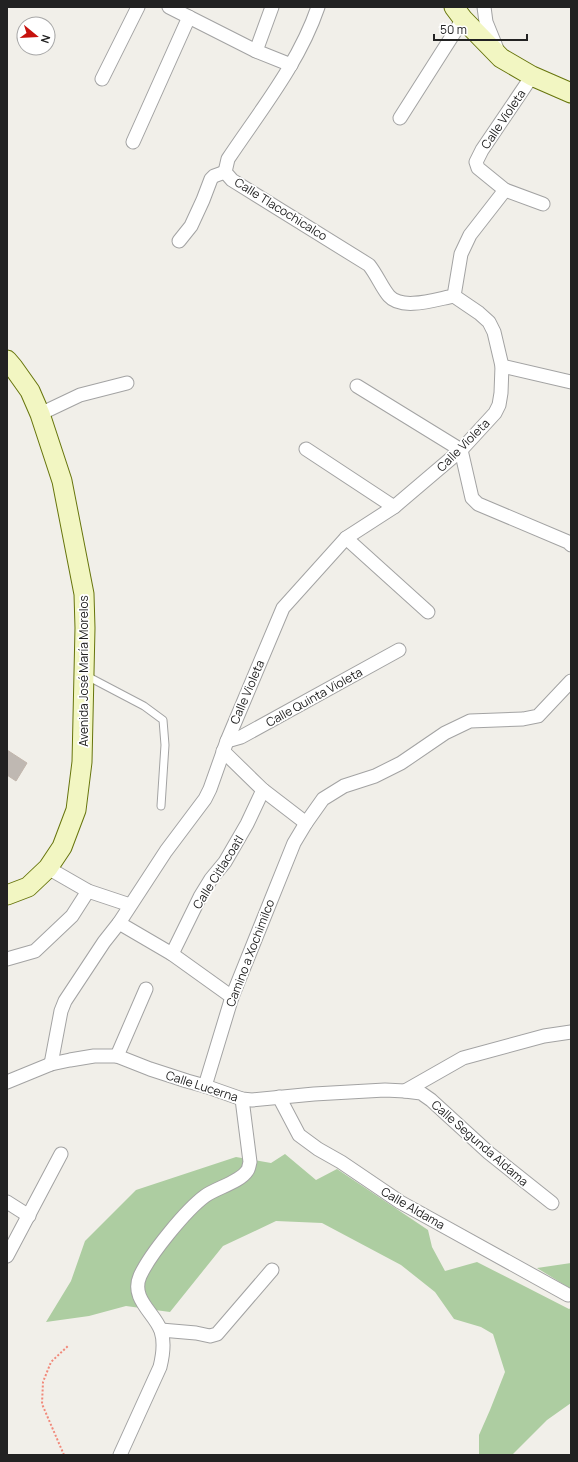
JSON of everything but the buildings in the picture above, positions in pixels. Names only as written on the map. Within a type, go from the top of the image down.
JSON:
[{"type":"main road","points":[[458,13],[501,58],[532,76],[571,93]]},
{"type":"main road","name":"Avenida José María Morelos","points":[[7,360],[30,391],[40,414],[62,481],[84,594],[85,675],[82,762],[76,810],[62,847],[48,868],[28,887],[7,895]]},
{"type":"street","points":[[102,78],[138,7]]},
{"type":"street","points":[[169,7],[256,51],[290,65]]},
{"type":"street","points":[[256,51],[272,7]]},
{"type":"street","name":"Calle Tlacochicalco","points":[[318,7],[315,17],[290,65],[228,159],[225,172],[232,180],[370,265],[389,296],[397,303],[407,304],[454,296]]},
{"type":"street","points":[[484,7],[486,22],[501,58]]},
{"type":"street","points":[[400,118],[458,13]]},
{"type":"street","points":[[133,142],[189,17]]},
{"type":"street","name":"Calle Violeta","points":[[505,190],[478,168],[476,162],[482,150],[532,76]]},
{"type":"street","points":[[179,241],[191,226],[211,179],[214,176],[225,172]]},
{"type":"street","points":[[454,296],[461,254],[470,234],[505,190],[543,204]]},
{"type":"street","name":"Calle Violeta","points":[[52,1064],[61,1011],[65,1001],[104,942],[119,923],[166,851],[205,799],[225,746],[283,608],[346,538],[394,507],[461,450],[495,413],[499,405],[501,393],[502,366],[494,332],[489,322],[479,313],[454,296]]},
{"type":"street","points":[[502,366],[571,382]]},
{"type":"street","points":[[40,414],[80,395],[127,383]]},
{"type":"street","points":[[357,386],[461,450],[472,498],[478,504],[568,542],[571,545]]},
{"type":"street","points":[[306,449],[394,507]]},
{"type":"street","points":[[346,538],[428,612]]},
{"type":"street","name":"Calle Quinta Violeta","points":[[225,746],[399,650]]},
{"type":"street","name":"Camino a Xochimilco","points":[[205,1086],[232,997],[294,843],[323,799],[344,786],[375,776],[401,763],[444,733],[470,721],[523,719],[538,716],[571,681]]},
{"type":"street","points":[[225,746],[263,790],[306,823]]},
{"type":"street","name":"Calle Citlacoatl","points":[[172,954],[200,897],[211,879],[225,862],[247,824],[263,790]]},
{"type":"street","points":[[48,868],[88,891],[130,905]]},
{"type":"street","points":[[7,959],[35,951],[72,916],[88,891]]},
{"type":"street","points":[[119,923],[172,954],[232,997]]},
{"type":"street","points":[[117,1056],[146,989]]},
{"type":"street","points":[[405,1091],[462,1058],[544,1036],[571,1032]]},
{"type":"street","name":"Calle Lucerna","points":[[8,1083],[52,1064],[94,1056],[117,1056],[187,1082],[205,1086],[242,1099],[252,1100],[314,1094],[385,1090],[405,1091]]},
{"type":"street","name":"Calle Segunda Aldama","points":[[405,1091],[421,1093],[431,1100],[488,1153],[552,1203]]},
{"type":"street","name":"Calle Aldama","points":[[279,1098],[299,1135],[318,1149],[341,1162],[400,1202],[568,1295]]},
{"type":"street","points":[[120,1455],[160,1367],[163,1354],[161,1330],[143,1304],[137,1290],[140,1277],[160,1245],[186,1214],[205,1196],[240,1178],[247,1171],[250,1162],[242,1099]]},
{"type":"street","points":[[7,1256],[60,1154]]},
{"type":"street","points":[[7,1202],[29,1216]]},
{"type":"street","points":[[161,1330],[196,1333],[210,1336],[217,1334],[272,1270]]},
{"type":"lane","points":[[85,675],[144,706],[163,720],[165,745],[161,806]]},
{"type":"path","points":[[64,1455],[42,1404],[43,1382],[51,1362],[69,1345]]},
{"type":"green space","points":[[285,1154],[316,1180],[337,1169],[428,1230],[432,1247],[445,1271],[477,1262],[569,1309],[571,1308],[571,1403],[547,1420],[512,1455],[479,1455],[479,1435],[505,1372],[493,1334],[481,1327],[454,1319],[435,1292],[401,1265],[322,1223],[276,1221],[223,1246],[170,1312],[126,1306],[89,1316],[46,1322],[71,1281],[85,1241],[136,1190],[236,1157],[271,1163]]},
{"type":"green space","points":[[571,1263],[571,1289],[537,1268]]}]
